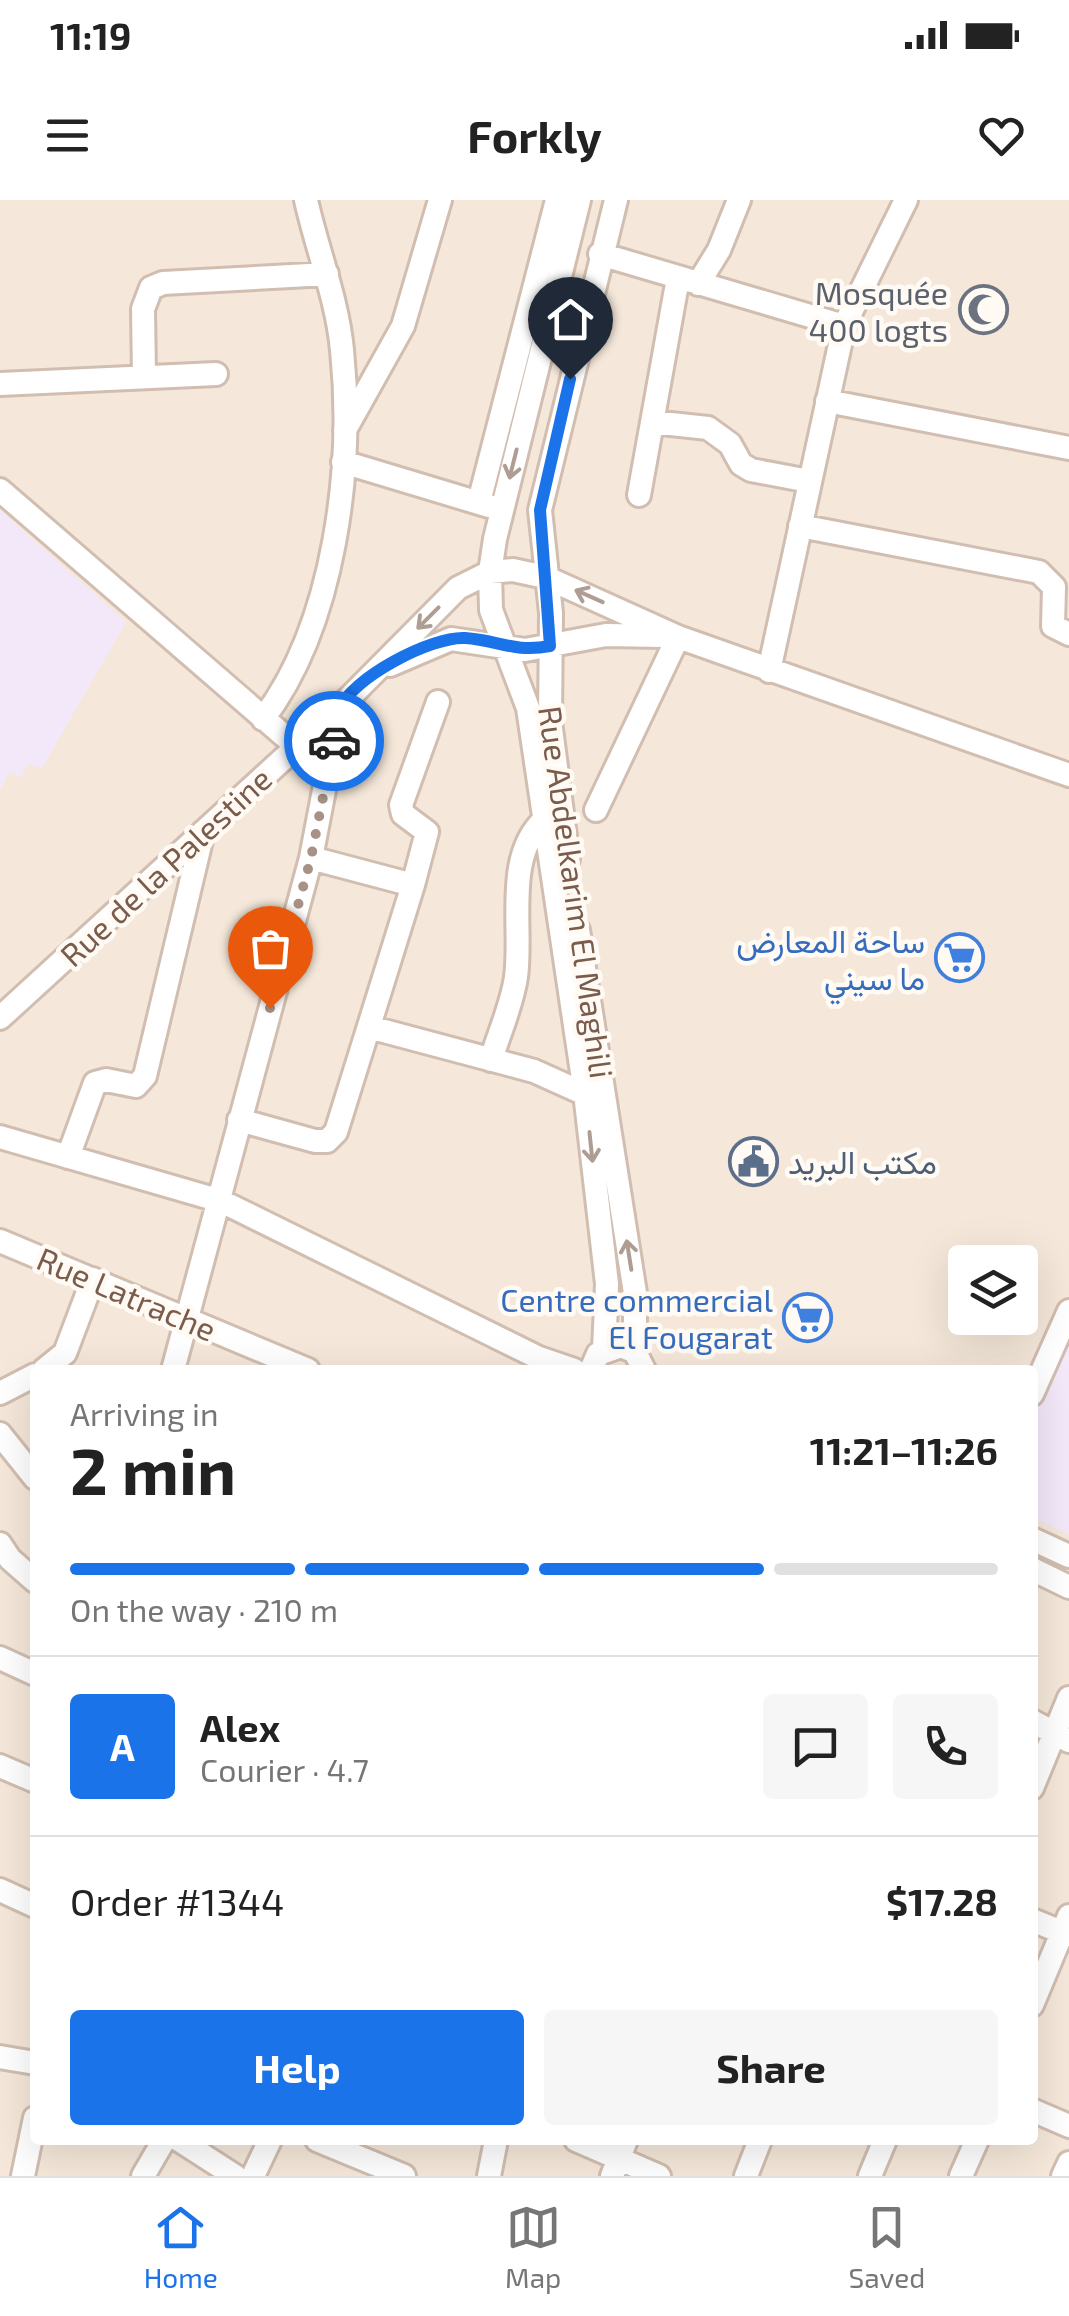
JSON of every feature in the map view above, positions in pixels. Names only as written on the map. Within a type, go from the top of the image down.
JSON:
[{"type":"street","points":[[263,719],[311,638],[343,462],[342,350],[327,274],[306,200]]},
{"type":"street","points":[[345,430],[404,326],[440,200]]},
{"type":"street","points":[[479,502],[557,200]]},
{"type":"street","points":[[580,200],[490,572],[491,610],[502,648],[526,701],[585,1092],[607,1284],[604,1349],[594,1365]]},
{"type":"street","name":"Rue Abdelkarim El Maghili","points":[[616,200],[542,492],[539,524],[550,646],[552,742],[644,1365]]},
{"type":"street","points":[[639,495],[652,422],[688,281],[719,250],[739,200]]},
{"type":"street","points":[[769,670],[844,326],[906,200]]},
{"type":"street","points":[[600,254],[844,326]]},
{"type":"street","points":[[144,376],[143,309],[151,288],[163,282],[327,274]]},
{"type":"street","points":[[0,384],[216,374]]},
{"type":"street","points":[[826,400],[1069,448]]},
{"type":"street","points":[[652,422],[708,428],[730,444],[741,464],[751,470],[810,480]]},
{"type":"street","points":[[343,462],[502,512]]},
{"type":"street","points":[[0,480],[0,490],[296,746]]},
{"type":"street","points":[[800,526],[1039,572],[1054,587],[1052,626],[1069,634]]},
{"type":"street","points":[[490,572],[513,570],[545,578],[678,636],[1069,776]]},
{"type":"street","name":"Rue de la Palestine","points":[[0,1018],[340,707],[458,588],[490,572]]},
{"type":"street","points":[[373,673],[451,639],[470,639],[502,648],[550,646],[606,634],[678,636]]},
{"type":"street","points":[[596,810],[678,636]]},
{"type":"street","points":[[239,1120],[301,1140],[327,1141],[336,1132],[428,832],[403,814],[401,805],[438,702]]},
{"type":"street","points":[[174,1365],[184,1319],[222,1200],[239,1120],[311,858],[340,707]]},
{"type":"street","points":[[491,1060],[515,981],[516,906],[522,871],[533,830],[546,818]]},
{"type":"street","points":[[68,1157],[94,1084],[106,1080],[136,1086],[145,1076],[203,832]]},
{"type":"street","points":[[311,858],[413,885]]},
{"type":"street","points":[[369,1027],[491,1060],[585,1092],[606,1106]]},
{"type":"street","points":[[0,1137],[222,1200],[559,1365]]},
{"type":"street","points":[[0,1265],[11,1244]]},
{"type":"street","name":"Rue Latrache","points":[[11,1244],[296,1365]]},
{"type":"street","points":[[50,1365],[65,1352],[93,1280]]},
{"type":"street","points":[[1038,1381],[1069,1312]]},
{"type":"street","points":[[604,1349],[620,1346],[644,1365]]},
{"type":"street","points":[[0,1393],[30,1378]]},
{"type":"street","points":[[0,1434],[30,1472]]},
{"type":"street","points":[[1038,1542],[1069,1556]]},
{"type":"street","points":[[0,1544],[30,1577]]},
{"type":"street","points":[[1038,1572],[1069,1587]]},
{"type":"street","points":[[0,1658],[30,1672]]},
{"type":"street","points":[[1038,1778],[1062,1737],[1069,1698]]},
{"type":"street","points":[[1038,1724],[1062,1737]]},
{"type":"street","points":[[0,1766],[30,1779]]},
{"type":"street","points":[[0,1890],[30,1904]]},
{"type":"street","points":[[1038,1921],[1067,1928],[1038,1992]]},
{"type":"street","points":[[0,2057],[30,2062]]},
{"type":"street","points":[[1038,2113],[1069,2126]]},
{"type":"street","points":[[22,2176],[30,2140]]},
{"type":"street","points":[[143,2176],[161,2145]]},
{"type":"street","points":[[188,2145],[235,2176]]},
{"type":"street","points":[[253,2176],[268,2145]]},
{"type":"street","points":[[329,2145],[404,2176]]},
{"type":"street","points":[[489,2176],[495,2145]]},
{"type":"street","points":[[588,2145],[658,2176]]},
{"type":"street","points":[[746,2176],[758,2145]]},
{"type":"street","points":[[870,2176],[883,2145]]},
{"type":"street","points":[[962,2176],[975,2145]]},
{"type":"street","points":[[1063,2176],[1069,2163]]},
{"type":"shaded area","points":[[0,200],[1069,200],[1069,2176],[0,2176]]},
{"type":"shaded area","points":[[0,510],[126,622],[42,768],[28,764],[20,778],[10,771],[0,791]]},
{"type":"shaded area","points":[[1069,1320],[1069,1534],[1038,1520],[1038,1395]]},
{"type":"way so far","points":[[270,1008],[311,858],[334,741]]},
{"type":"place","name":"Mosquée 400 logts","points":[[983,310]]},
{"type":"place","name":"ساحة المعارض ما سيني","points":[[960,958]]},
{"type":"place","name":"مكتب البريد","points":[[753,1161]]},
{"type":"place","name":"Centre commercial El Fougarat","points":[[808,1317]]},
{"type":"route","points":[[334,741],[340,707],[373,673],[432,646],[462,638],[514,650],[550,646],[551,612],[540,539],[540,510],[570,379]]}]
